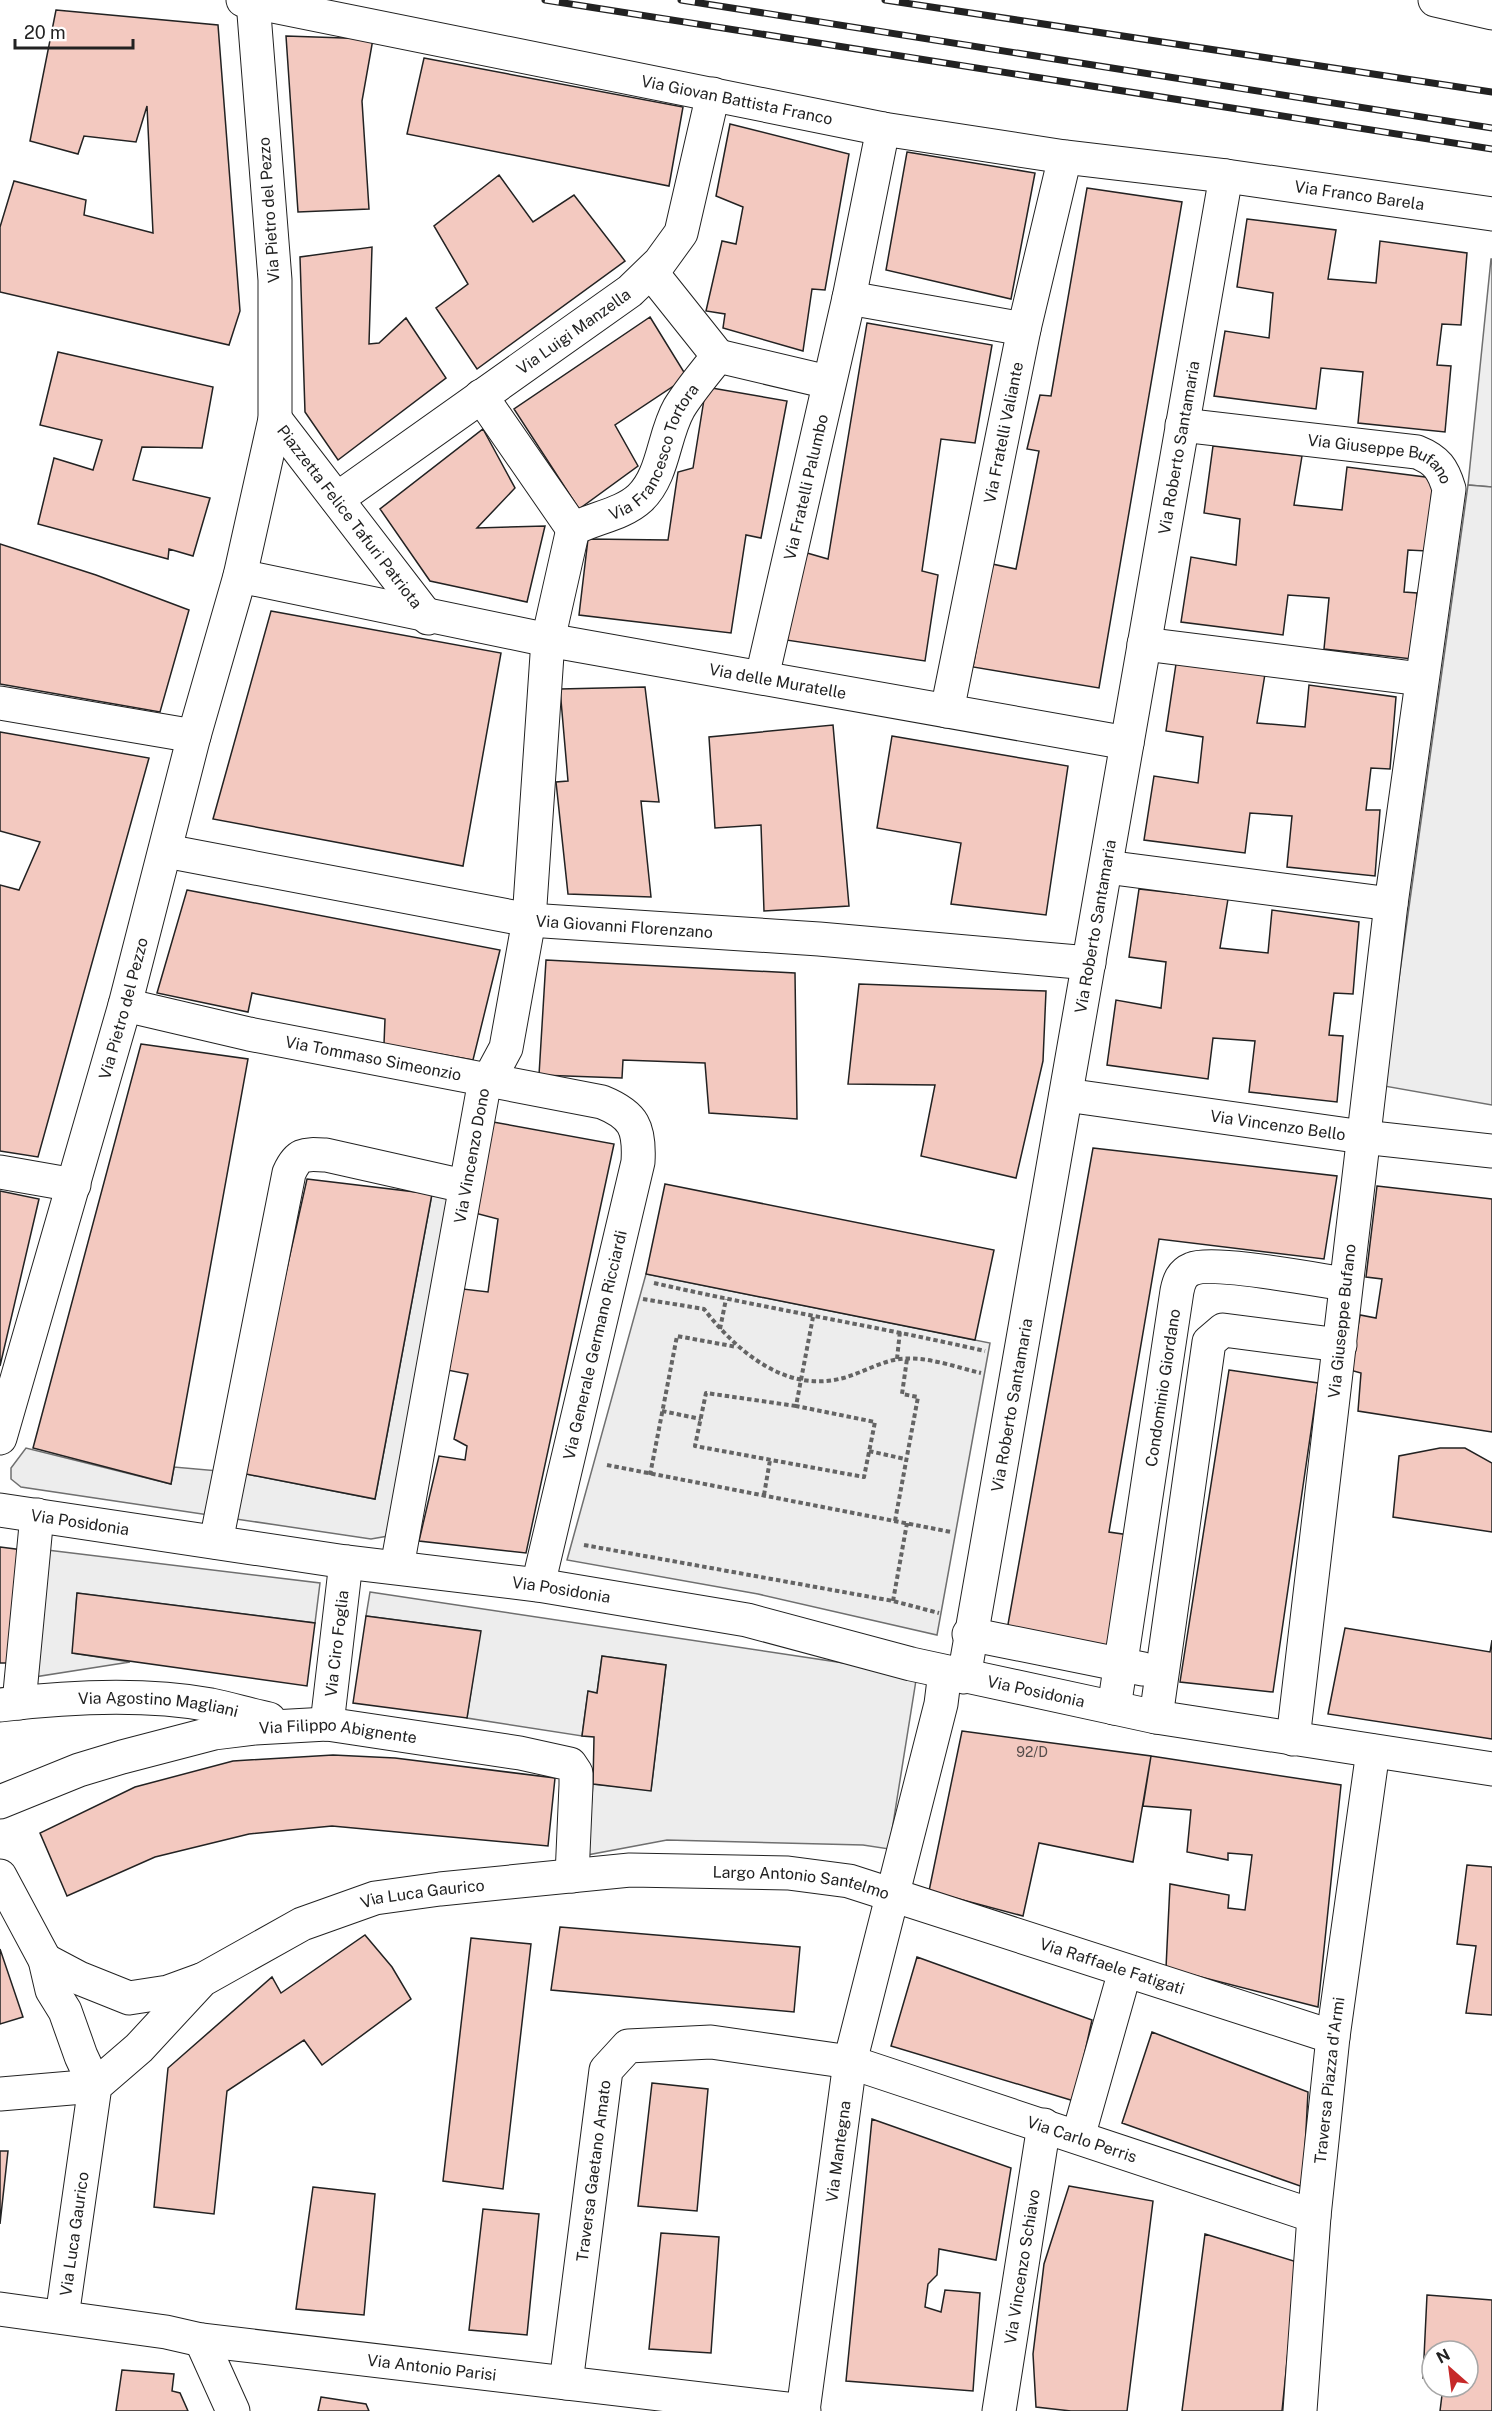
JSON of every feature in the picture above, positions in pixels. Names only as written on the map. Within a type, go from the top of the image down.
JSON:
[{"type":"street","points":[[1435,0],[1492,13]]},
{"type":"street","name":"Via Giovan Battista Franco","points":[[248,1],[882,129],[1065,157],[1226,176]]},
{"type":"street","name":"Via Pietro del Pezzo","points":[[248,1],[275,280],[275,419]]},
{"type":"street","name":"Via Luigi Manzella","points":[[337,500],[630,291],[651,272],[681,233],[713,94]]},
{"type":"street","name":"Via Fratelli Palumbo","points":[[762,677],[849,298],[882,129]]},
{"type":"street","name":"Via Fratelli Valiante","points":[[947,711],[1024,329],[1065,157]]},
{"type":"street","name":"Via Franco Barela","points":[[1226,176],[1492,214]]},
{"type":"street","name":"Via Roberto Santamaria","points":[[955,1674],[969,1634],[1066,1095],[1226,176]]},
{"type":"street","points":[[651,272],[718,356],[828,382]]},
{"type":"street","points":[[849,298],[1024,329]]},
{"type":"street","name":"Via Francesco Tortora","points":[[573,529],[592,519],[622,509],[639,499],[650,487],[678,409],[718,356]]},
{"type":"street","points":[[481,396],[573,529],[548,640]]},
{"type":"street","name":"Piazzetta Felice Tafuri Patriota","points":[[275,419],[428,618]]},
{"type":"street","name":"Piazzetta Felice Tafuri Patriota","points":[[275,419],[240,576],[428,618]]},
{"type":"street","name":"Via Giuseppe Bufano","points":[[1182,425],[1418,452],[1435,459],[1445,474],[1449,489],[1421,679],[1392,904],[1345,1284],[1340,1345],[1293,1739]]},
{"type":"street","name":"Via Pietro del Pezzo","points":[[0,1438],[125,1005],[194,736],[240,576]]},
{"type":"street","name":"Via delle Muratelle","points":[[428,618],[1127,743]]},
{"type":"street","name":"Via Vincenzo Dono","points":[[397,1567],[464,1186],[485,1080],[492,1074],[506,1048],[529,921],[548,640]]},
{"type":"street","points":[[1144,644],[1421,679]]},
{"type":"street","points":[[0,703],[194,736]]},
{"type":"street","name":"Via Giovanni Florenzano","points":[[166,851],[529,921],[819,939],[1089,963]]},
{"type":"street","points":[[1106,867],[1392,904]]},
{"type":"street","name":"Via Tommaso Simeonzio","points":[[125,1005],[249,1034],[602,1102],[621,1110]]},
{"type":"street","name":"Via Vincenzo Bello","points":[[1066,1095],[1363,1137],[1492,1151]]},
{"type":"street","name":"Via Generale Germano Ricciardi","points":[[538,1585],[638,1162],[638,1135],[632,1121],[621,1110]]},
{"type":"street","points":[[216,1542],[286,1185],[295,1160],[303,1155],[326,1155],[464,1186]]},
{"type":"street","points":[[0,1172],[74,1185]]},
{"type":"street","name":"Condominio Giordano","points":[[1121,1666],[1177,1291],[1182,1276],[1192,1269],[1217,1266],[1345,1284]]},
{"type":"street","points":[[1156,1717],[1209,1342],[1223,1330],[1340,1345]]},
{"type":"street","name":"Via Posidonia","points":[[0,1510],[346,1562],[538,1585],[747,1620],[955,1674],[1156,1717],[1492,1769]]},
{"type":"street","name":"Via Agostino Magliani","points":[[37,1515],[38,1569],[9,1704],[72,1699],[186,1702],[211,1705],[294,1725]]},
{"type":"street","name":"Via Ciro Foglia","points":[[327,1724],[346,1562]]},
{"type":"street","points":[[969,1634],[1121,1666],[1163,1672]]},
{"type":"street","points":[[1114,1708],[1121,1666]]},
{"type":"street","name":"Largo Antonio Santelmo","points":[[661,1869],[788,1873],[849,1881],[894,1893],[940,1704],[955,1674]]},
{"type":"street","name":"Via Filippo Abignente","points":[[0,1802],[79,1770],[214,1733],[327,1724],[520,1753],[570,1764],[576,1773],[572,1876]]},
{"type":"street","name":"Traversa Piazza d'Armi","points":[[1300,2411],[1314,2216],[1333,2037],[1373,1751]]},
{"type":"street","name":"Via Luca Gaurico","points":[[45,1960],[79,1978],[129,1998],[168,1992],[202,1980],[302,1924],[375,1898],[440,1889],[661,1869]]},
{"type":"street","points":[[0,1876],[45,1960],[52,1990],[65,2011],[81,2056],[95,2086],[0,2094]]},
{"type":"street","name":"Via Raffaele Fatigati","points":[[894,1893],[1125,1971],[1333,2037]]},
{"type":"street","name":"Via Mantegna","points":[[804,2411],[850,2062],[894,1893]]},
{"type":"street","points":[[1078,2137],[1125,1971]]},
{"type":"street","name":"Via Luca Gaurico","points":[[62,2317],[95,2086],[139,2048],[202,1980]]},
{"type":"street","name":"Traversa Gaetano Amato","points":[[566,2383],[606,2070],[628,2046],[711,2042],[850,2062]]},
{"type":"street","name":"Via Carlo Perris","points":[[850,2062],[1314,2216]]},
{"type":"street","name":"Via Vincenzo Schiavo","points":[[999,2411],[1044,2125]]},
{"type":"street","name":"Via Antonio Parisi","points":[[0,2309],[166,2331],[201,2340],[804,2411]]},
{"type":"street","points":[[201,2340],[233,2411]]},
{"type":"path","points":[[654,1283],[813,1317],[900,1332],[987,1352]]},
{"type":"path","points":[[639,1299],[704,1309],[738,1347],[767,1367],[800,1380],[836,1380],[897,1359],[925,1360],[983,1373]]},
{"type":"path","points":[[720,1329],[726,1299]]},
{"type":"path","points":[[796,1406],[813,1317]]},
{"type":"path","points":[[897,1359],[900,1332]]},
{"type":"path","points":[[650,1475],[677,1336],[738,1347]]},
{"type":"path","points":[[895,1521],[918,1397],[902,1394],[908,1359]]},
{"type":"path","points":[[706,1393],[796,1406],[875,1422],[864,1477],[695,1446],[701,1419],[706,1393]]},
{"type":"path","points":[[662,1411],[701,1419]]},
{"type":"path","points":[[869,1451],[905,1459]]},
{"type":"path","points":[[764,1495],[770,1460]]},
{"type":"path","points":[[607,1466],[956,1533]]},
{"type":"path","points":[[893,1601],[907,1523]]},
{"type":"path","points":[[579,1544],[893,1601],[941,1613]]},
{"type":"shaded area","points":[[1492,259],[1492,487],[1468,485]]},
{"type":"shaded area","points":[[1468,485],[1492,487],[1492,1105],[1384,1086]]},
{"type":"shaded area","points":[[432,1194],[454,1197],[388,1536],[371,1539],[21,1487],[11,1479],[11,1468],[26,1448],[171,1484],[174,1467],[241,1473],[375,1499]]},
{"type":"shaded area","points":[[646,1274],[990,1343],[937,1635],[758,1594],[567,1560]]},
{"type":"shaded area","points":[[47,1550],[320,1583],[315,1623],[77,1593],[73,1653],[130,1662],[34,1677]]},
{"type":"shaded area","points":[[370,1592],[917,1674],[889,1849],[863,1845],[667,1840],[587,1855],[593,1784],[651,1790],[666,1665],[602,1656],[597,1693],[588,1692],[582,1736],[467,1718],[480,1631],[366,1616]]},
{"type":"building","points":[[56,10],[218,25],[240,311],[229,345],[0,292],[0,227],[14,181],[86,200],[84,215],[153,233],[147,106],[136,142],[84,136],[78,154],[30,141]]},
{"type":"building","points":[[286,36],[373,39],[362,101],[369,209],[298,212]]},
{"type":"building","points":[[424,58],[683,107],[669,186],[407,134]]},
{"type":"building","points":[[730,124],[849,154],[825,290],[812,289],[803,351],[723,328],[725,314],[706,311],[722,241],[736,244],[743,207],[716,196]]},
{"type":"building","points":[[907,152],[1035,173],[1011,299],[886,270]]},
{"type":"building","points":[[499,175],[533,222],[574,195],[625,261],[477,369],[436,308],[468,284],[434,226]]},
{"type":"building","points":[[1087,188],[1182,202],[1099,688],[973,667],[992,564],[1016,569],[1039,451],[1027,449],[1040,395],[1051,396]]},
{"type":"building","points":[[1247,219],[1336,230],[1328,279],[1376,283],[1380,241],[1467,253],[1461,325],[1442,324],[1437,365],[1451,366],[1445,432],[1358,423],[1363,372],[1321,368],[1316,409],[1214,396],[1225,331],[1269,338],[1273,293],[1237,287]]},
{"type":"building","points":[[372,247],[369,344],[379,343],[406,318],[446,378],[338,460],[305,412],[300,257]]},
{"type":"building","points":[[650,317],[687,377],[615,425],[638,466],[579,509],[514,409]]},
{"type":"building","points":[[867,323],[992,345],[975,443],[941,439],[922,571],[938,575],[925,661],[786,640],[807,553],[828,559]]},
{"type":"building","points":[[58,352],[213,387],[202,448],[142,447],[133,480],[210,498],[193,556],[169,549],[168,559],[38,524],[54,458],[93,470],[102,440],[40,425]]},
{"type":"building","points":[[706,387],[787,401],[761,538],[746,535],[731,633],[579,615],[588,539],[668,540],[678,472],[693,468]]},
{"type":"building","points":[[483,429],[515,488],[477,528],[545,526],[527,602],[430,581],[380,509]]},
{"type":"building","points":[[1213,446],[1302,456],[1294,505],[1342,510],[1347,467],[1433,478],[1427,551],[1408,550],[1404,592],[1417,593],[1412,659],[1324,649],[1329,598],[1288,595],[1283,635],[1181,622],[1191,557],[1236,565],[1240,519],[1204,513]]},
{"type":"building","points":[[0,544],[96,575],[189,610],[160,712],[0,684]]},
{"type":"building","points":[[271,611],[501,653],[463,866],[213,819]]},
{"type":"building","points":[[1176,664],[1265,674],[1257,723],[1305,727],[1309,685],[1396,697],[1390,769],[1371,768],[1366,810],[1380,810],[1375,876],[1287,867],[1292,816],[1250,813],[1245,853],[1144,840],[1154,776],[1198,783],[1203,737],[1166,731]]},
{"type":"building","points":[[645,687],[659,802],[641,801],[651,897],[568,894],[556,782],[568,781],[560,689]]},
{"type":"building","points":[[833,725],[849,906],[764,911],[761,825],[715,828],[709,737]]},
{"type":"building","points":[[0,732],[149,758],[38,1157],[0,1151],[0,885],[19,890],[40,842],[0,831]]},
{"type":"building","points":[[892,736],[1068,766],[1046,915],[951,904],[961,843],[877,828]]},
{"type":"building","points":[[1139,889],[1228,899],[1220,948],[1268,953],[1272,910],[1359,922],[1353,994],[1334,993],[1329,1035],[1343,1036],[1337,1102],[1249,1092],[1255,1041],[1213,1038],[1208,1079],[1107,1065],[1116,1000],[1161,1008],[1166,962],[1129,957]]},
{"type":"building","points":[[187,890],[500,950],[473,1060],[384,1044],[385,1019],[252,993],[248,1012],[157,993]]},
{"type":"building","points":[[546,960],[795,973],[797,1119],[709,1113],[705,1063],[623,1060],[622,1078],[539,1075]]},
{"type":"building","points":[[859,984],[1046,991],[1043,1061],[1016,1178],[921,1156],[935,1085],[848,1084]]},
{"type":"building","points":[[141,1044],[248,1059],[171,1484],[33,1448]]},
{"type":"building","points":[[493,1122],[614,1144],[526,1553],[419,1541],[439,1456],[465,1460],[467,1446],[454,1439],[468,1374],[447,1370],[463,1289],[488,1292],[498,1219],[471,1212]]},
{"type":"building","points":[[1093,1148],[1337,1176],[1324,1259],[1159,1239],[1109,1532],[1129,1535],[1108,1648],[1007,1630]]},
{"type":"building","points":[[307,1179],[432,1194],[375,1499],[241,1473]]},
{"type":"building","points":[[665,1184],[994,1250],[975,1340],[646,1274]]},
{"type":"building","points":[[1377,1186],[1492,1199],[1492,1432],[1358,1411],[1361,1373],[1350,1370],[1360,1315],[1376,1318],[1382,1279],[1366,1277]]},
{"type":"building","points":[[0,1191],[39,1199],[0,1366]]},
{"type":"building","points":[[1229,1370],[1318,1383],[1273,1692],[1180,1682]]},
{"type":"building","points":[[1440,1448],[1465,1448],[1492,1463],[1492,1532],[1393,1517],[1399,1456]]},
{"type":"building","points":[[0,1547],[23,1550],[12,1663],[0,1663]]},
{"type":"building","points":[[77,1593],[315,1623],[307,1686],[72,1653]]},
{"type":"building","points":[[366,1616],[481,1631],[467,1718],[353,1703]]},
{"type":"building","points":[[1345,1628],[1490,1652],[1492,1640],[1492,1739],[1328,1714]]},
{"type":"building","points":[[602,1656],[666,1665],[651,1791],[593,1784],[594,1737],[582,1736],[588,1691],[597,1693]]},
{"type":"building","points":[[962,1731],[1151,1756],[1133,1862],[1039,1843],[1023,1916],[929,1891]]},
{"type":"building","points":[[333,1755],[395,1758],[555,1778],[548,1846],[332,1826],[249,1834],[155,1857],[67,1896],[40,1833],[135,1787],[233,1761]]},
{"type":"building","points":[[1151,1756],[1341,1785],[1318,2007],[1166,1968],[1170,1884],[1229,1895],[1228,1908],[1245,1910],[1252,1855],[1228,1853],[1228,1860],[1187,1852],[1191,1810],[1143,1806]]},
{"type":"building","points":[[1467,1865],[1492,1867],[1492,2015],[1466,2013],[1476,1946],[1457,1944]]},
{"type":"building","points":[[560,1927],[800,1947],[794,2012],[551,1990]]},
{"type":"building","points":[[365,1935],[392,1967],[411,1999],[322,2065],[304,2040],[227,2091],[214,2214],[154,2207],[168,2068],[272,1977],[281,1993]]},
{"type":"building","points":[[471,1938],[531,1944],[503,2189],[443,2181]]},
{"type":"building","points":[[0,1949],[23,2017],[0,2024]]},
{"type":"building","points":[[917,1957],[1092,2020],[1074,2101],[891,2046]]},
{"type":"building","points":[[1152,2032],[1308,2092],[1303,2187],[1122,2123]]},
{"type":"building","points":[[652,2083],[708,2089],[697,2211],[638,2206]]},
{"type":"building","points":[[872,2119],[1011,2168],[996,2260],[939,2249],[937,2275],[928,2284],[925,2307],[941,2312],[945,2290],[980,2293],[973,2391],[846,2381]]},
{"type":"building","points":[[0,2151],[8,2151],[0,2224]]},
{"type":"building","points":[[1069,2186],[1153,2201],[1127,2411],[1071,2411],[1036,2407],[1033,2354],[1044,2264]]},
{"type":"building","points":[[313,2187],[375,2194],[364,2315],[296,2309]]},
{"type":"building","points":[[483,2209],[539,2214],[527,2335],[469,2330]]},
{"type":"building","points":[[661,2233],[719,2237],[711,2353],[649,2349]]},
{"type":"building","points":[[1205,2234],[1297,2262],[1282,2411],[1182,2411]]},
{"type":"building","points":[[1427,2295],[1492,2300],[1492,2411],[1440,2411],[1442,2399],[1480,2399],[1480,2339],[1425,2339]]},
{"type":"building","points":[[122,2370],[174,2374],[172,2391],[180,2393],[188,2411],[116,2411]]},
{"type":"building","points":[[321,2397],[366,2404],[369,2411],[318,2411]]},
{"type":"railway","points":[[545,0],[1492,149]]},
{"type":"railway","points":[[681,0],[1492,128]]},
{"type":"railway","points":[[885,0],[1492,92]]}]
